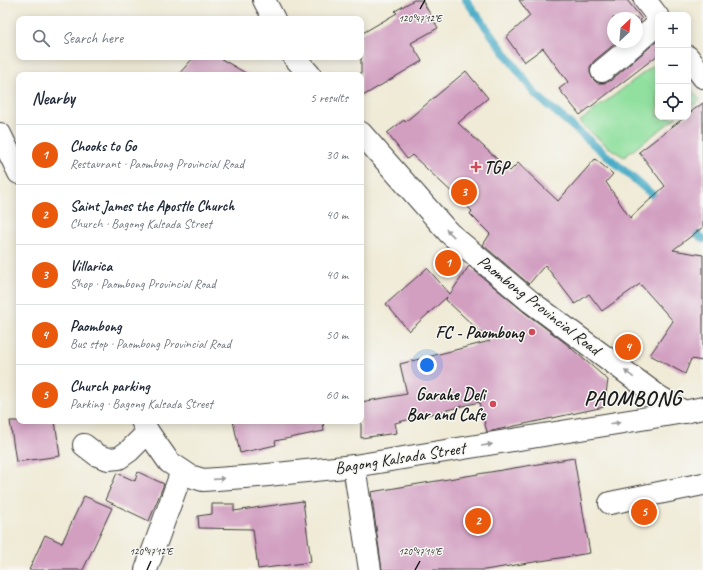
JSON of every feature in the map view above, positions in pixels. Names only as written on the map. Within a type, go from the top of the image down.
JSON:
[{"type":"main road","points":[[264,0],[272,16]]},
{"type":"main road","points":[[645,0],[655,13]]},
{"type":"main road","points":[[643,37],[655,27]]},
{"type":"main road","points":[[602,72],[630,48]]},
{"type":"main road","points":[[297,60],[307,72]]},
{"type":"main road","points":[[691,61],[703,77]]},
{"type":"main road","points":[[0,134],[16,167]]},
{"type":"main road","name":"Paombong Provincial Road","points":[[364,136],[449,234],[531,302],[658,396],[693,410]]},
{"type":"main road","name":"Bagong Kalsada Street","points":[[145,427],[169,462],[190,476],[203,480],[354,466],[693,410]]},
{"type":"main road","points":[[84,445],[97,454],[108,459],[119,458],[129,452],[145,427]]},
{"type":"main road","points":[[354,466],[370,570]]},
{"type":"main road","points":[[146,570],[182,471]]},
{"type":"main road","points":[[610,503],[703,484]]},
{"type":"green space","points":[[655,64],[655,120],[673,120],[624,157],[608,147],[579,122]]},
{"type":"green space","points":[[691,89],[700,100],[691,107]]},
{"type":"building","points":[[414,0],[422,0],[438,28],[411,43],[422,61],[364,95],[364,72],[361,72],[361,60],[364,60],[364,32],[397,13],[395,11]]},
{"type":"building","points":[[519,0],[627,0],[636,12],[607,12],[607,48],[610,48],[594,61],[590,67],[590,73],[597,83],[610,81],[655,43],[655,57],[580,115],[559,89],[568,82],[543,48],[524,62],[506,37],[530,16]]},
{"type":"building","points":[[191,60],[223,60],[244,72],[181,72]]},
{"type":"building","points":[[466,71],[488,98],[458,123],[510,171],[518,163],[558,201],[595,159],[613,174],[606,182],[630,218],[665,186],[639,152],[681,120],[691,120],[691,112],[703,103],[703,227],[673,250],[703,255],[703,361],[691,359],[685,374],[650,355],[673,321],[640,284],[602,311],[589,294],[575,304],[545,265],[529,284],[483,245],[490,234],[470,214],[472,211],[412,155],[407,159],[387,133],[404,120],[405,122]]},
{"type":"building","points":[[469,266],[524,312],[564,342],[608,380],[604,407],[487,432],[479,402],[395,423],[397,433],[361,438],[361,424],[364,424],[364,401],[407,394],[400,364],[490,341],[446,300],[447,297],[409,331],[386,304],[427,268],[450,294]]},
{"type":"building","points":[[10,421],[16,421],[16,424],[55,424],[60,456],[16,462]]},
{"type":"building","points":[[234,424],[323,424],[324,431],[275,441],[276,445],[240,453]]},
{"type":"building","points":[[574,458],[590,553],[485,570],[382,570],[371,492]]},
{"type":"building","points":[[138,472],[164,484],[149,521],[105,500],[117,473],[135,481]]},
{"type":"building","points":[[84,496],[112,508],[83,570],[29,570],[45,535],[62,543]]},
{"type":"building","points":[[303,501],[311,562],[258,569],[253,529],[199,528],[198,516],[212,514],[212,504],[234,504],[234,511]]},
{"type":"waterway","points":[[466,0],[536,95],[662,203]]},
{"type":"waterway","points":[[688,226],[703,239]]},
{"type":"place","name":"TGP","points":[[476,167]]},
{"type":"place","name":"Villarica","points":[[464,192]]},
{"type":"place","name":"Chooks to Go","points":[[448,263]]},
{"type":"place","name":"FC - Paombong","points":[[532,332]]},
{"type":"place","name":"Paombong","points":[[628,347]]},
{"type":"place","name":"Garahe Deli Bar and Cafe","points":[[493,404]]},
{"type":"place","name":"Church parking","points":[[644,512]]},
{"type":"place","name":"Saint James the Apostle Church","points":[[478,521]]},
{"type":"district","name":"PAOMBONG","points":[[633,398]]}]
